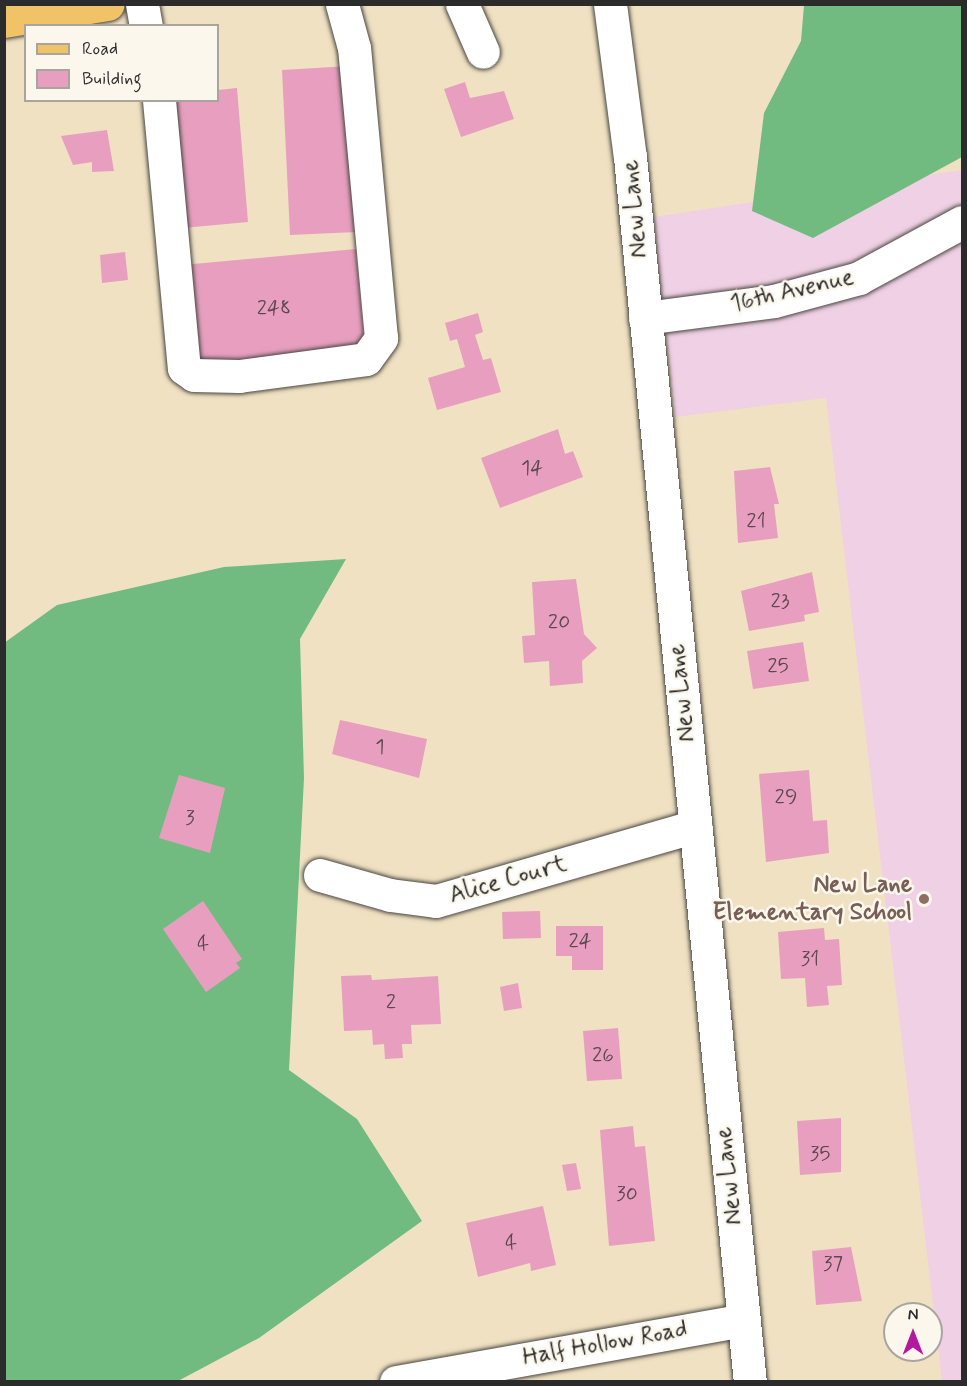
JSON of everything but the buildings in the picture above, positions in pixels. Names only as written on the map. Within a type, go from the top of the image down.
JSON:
[{"type":"main road","points":[[4,21],[108,4]]},
{"type":"street","points":[[142,4],[146,24]]},
{"type":"street","points":[[159,102],[184,368],[194,375],[239,376],[366,360],[378,347],[354,48],[342,4]]},
{"type":"street","points":[[462,4],[483,52]]},
{"type":"street","name":"New Lane","points":[[610,4],[645,318],[750,1382]]},
{"type":"street","name":"16th Avenue","points":[[645,318],[774,301],[859,278],[963,222]]},
{"type":"street","name":"Alice Court","points":[[320,875],[436,901],[695,825]]},
{"type":"street","name":"Half Hollow Road","points":[[396,1382],[743,1320]]},
{"type":"shaded area","name":"New Lane Elementary School","points":[[962,170],[962,1381],[942,1381],[940,1362],[943,1362],[943,1302],[933,1302],[826,398],[675,417],[654,217]]},
{"type":"green space","points":[[804,5],[962,5],[962,157],[813,238],[752,211],[764,113],[801,41]]},
{"type":"green space","points":[[346,559],[300,639],[304,778],[289,1070],[357,1119],[422,1221],[259,1338],[178,1381],[5,1381],[4,643],[57,605],[224,567]]},
{"type":"place","name":"New Lane Elementary School","points":[[924,899]]}]
